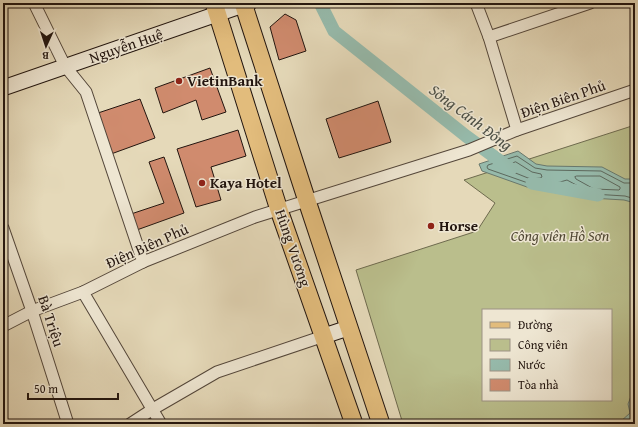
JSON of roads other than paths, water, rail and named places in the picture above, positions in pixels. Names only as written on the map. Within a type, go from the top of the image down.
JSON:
[{"type":"main road","name":"Nguyễn Huệ","points":[[3,88],[216,9],[246,4]]},
{"type":"main road","name":"Hùng Vương","points":[[246,4],[307,201],[381,424]]},
{"type":"main road","name":"Hùng Vương","points":[[216,9],[279,210],[354,424]]},
{"type":"main road","points":[[324,336],[348,328]]},
{"type":"street","points":[[34,3],[65,66],[86,92],[143,262]]},
{"type":"street","points":[[476,3],[489,37],[517,130]]},
{"type":"street","points":[[489,37],[590,3]]},
{"type":"street","name":"Điện Biên Phủ","points":[[3,326],[32,311],[83,292],[143,262],[255,217],[469,150],[517,130],[635,90]]},
{"type":"street","name":"Bà Triệu","points":[[3,228],[7,251],[32,311],[68,424]]},
{"type":"street","points":[[83,292],[161,424]]},
{"type":"street","points":[[130,424],[217,372],[324,336]]},
{"type":"water","points":[[518,151],[536,164],[547,166],[602,167],[625,179],[635,179],[635,203],[624,200],[591,198],[566,184],[562,186],[527,187],[482,171],[479,164]]},
{"type":"water","points":[[635,386],[634,424],[620,424],[620,422],[630,413],[628,404]]},
{"type":"waterway","name":"Sông Cánh Đồng","points":[[320,3],[334,31],[466,136],[511,169]]},
{"type":"waterway","name":"Sông Cánh Đồng","points":[[532,183],[598,195]]},
{"type":"place","name":"VietinBank","points":[[179,81]]},
{"type":"place","name":"Kaya Hotel","points":[[202,183]]},
{"type":"place","name":"Horse","points":[[431,226]]},
{"type":"park label","name":"Công viên Hồ Sơn","points":[[560,236]]}]
